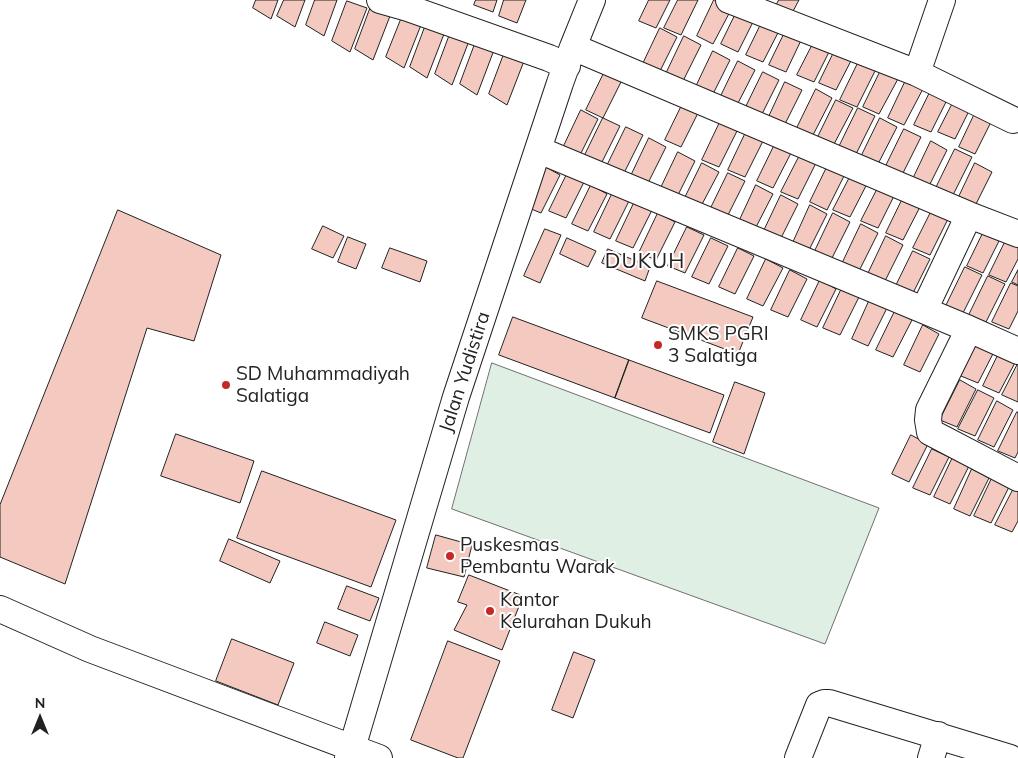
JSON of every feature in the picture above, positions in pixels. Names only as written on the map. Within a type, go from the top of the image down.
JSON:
[{"type":"street","points":[[380,0],[408,8],[549,58],[570,56],[1018,234]]},
{"type":"street","name":"Jalan Yudistira","points":[[350,753],[456,397],[560,83],[592,0]]},
{"type":"street","points":[[729,0],[917,73],[1014,120]]},
{"type":"street","points":[[917,73],[942,0]]},
{"type":"street","points":[[539,150],[1018,351]]},
{"type":"street","points":[[924,310],[968,215]]},
{"type":"street","points":[[969,329],[930,410],[928,420],[930,432],[1018,478]]},
{"type":"street","points":[[0,609],[90,649],[350,753],[379,758]]},
{"type":"street","points":[[798,758],[818,705],[824,703],[830,703],[934,747],[1010,758]]},
{"type":"green space","points":[[492,363],[879,508],[825,644],[452,509]]},
{"type":"building","points":[[256,0],[278,0],[271,19],[253,8]]},
{"type":"building","points":[[284,0],[305,0],[295,27],[277,16]]},
{"type":"building","points":[[315,0],[337,0],[324,36],[306,25]]},
{"type":"building","points":[[476,0],[497,0],[493,12],[474,5]]},
{"type":"building","points":[[504,0],[526,0],[517,23],[499,16]]},
{"type":"building","points":[[649,0],[670,0],[656,28],[639,21]]},
{"type":"building","points":[[678,0],[698,0],[681,35],[664,28]]},
{"type":"building","points":[[714,0],[721,0],[733,6],[713,44],[697,36]]},
{"type":"building","points":[[779,0],[799,0],[791,15],[775,8]]},
{"type":"building","points":[[347,1],[367,8],[350,52],[332,41]]},
{"type":"building","points":[[740,5],[757,14],[738,52],[721,44]]},
{"type":"building","points":[[370,9],[390,16],[373,60],[355,49]]},
{"type":"building","points":[[765,16],[782,25],[763,62],[746,55]]},
{"type":"building","points":[[402,17],[421,25],[404,68],[386,57]]},
{"type":"building","points":[[788,26],[804,34],[786,72],[769,65]]},
{"type":"building","points":[[425,27],[444,34],[427,78],[410,67]]},
{"type":"building","points":[[660,28],[677,37],[658,75],[641,68]]},
{"type":"building","points":[[450,34],[469,41],[452,85],[435,74]]},
{"type":"building","points":[[684,36],[701,45],[682,83],[665,76]]},
{"type":"building","points":[[817,36],[833,44],[814,82],[797,75]]},
{"type":"building","points":[[475,44],[494,50],[477,95],[460,84]]},
{"type":"building","points":[[838,44],[855,53],[836,90],[819,83]]},
{"type":"building","points":[[713,51],[730,60],[711,98],[694,91]]},
{"type":"building","points":[[504,54],[524,61],[507,105],[489,94]]},
{"type":"building","points":[[738,61],[755,70],[736,107],[719,100]]},
{"type":"building","points":[[859,61],[876,69],[857,107],[840,100]]},
{"type":"building","points":[[882,68],[899,77],[879,114],[863,107]]},
{"type":"building","points":[[605,71],[622,80],[603,118],[586,110]]},
{"type":"building","points":[[763,72],[779,80],[760,118],[744,111]]},
{"type":"building","points":[[907,78],[924,87],[904,125],[888,118]]},
{"type":"building","points":[[785,82],[802,90],[783,128],[767,121]]},
{"type":"building","points":[[933,86],[950,94],[931,132],[914,125]]},
{"type":"building","points":[[816,89],[832,98],[813,135],[797,128]]},
{"type":"building","points":[[958,93],[974,101],[955,139],[938,132]]},
{"type":"building","points":[[836,100],[853,108],[833,146],[817,139]]},
{"type":"building","points":[[684,101],[700,109],[681,147],[665,140]]},
{"type":"building","points":[[978,107],[994,116],[975,154],[959,147]]},
{"type":"building","points":[[858,108],[875,116],[856,154],[839,147]]},
{"type":"building","points":[[581,110],[598,119],[579,157],[562,150]]},
{"type":"building","points":[[603,118],[620,126],[601,164],[584,157]]},
{"type":"building","points":[[880,118],[897,127],[878,164],[861,157]]},
{"type":"building","points":[[721,120],[738,129],[719,167],[702,160]]},
{"type":"building","points":[[626,127],[643,135],[624,173],[607,166]]},
{"type":"building","points":[[904,129],[921,137],[902,175],[885,168]]},
{"type":"building","points":[[747,130],[764,139],[745,177],[728,170]]},
{"type":"building","points":[[649,138],[666,147],[647,185],[630,178]]},
{"type":"building","points":[[931,141],[947,150],[928,188],[912,181]]},
{"type":"building","points":[[776,142],[792,151],[773,188],[757,181]]},
{"type":"building","points":[[955,149],[972,157],[953,195],[936,188]]},
{"type":"building","points":[[678,152],[695,161],[676,199],[659,192]]},
{"type":"building","points":[[801,153],[817,161],[798,199],[781,192]]},
{"type":"building","points":[[702,163],[719,172],[699,210],[683,202]]},
{"type":"building","points":[[829,163],[846,172],[827,210],[810,202]]},
{"type":"building","points":[[975,163],[992,172],[973,210],[956,203]]},
{"type":"building","points":[[544,166],[560,175],[541,213],[524,206]]},
{"type":"building","points":[[853,171],[869,180],[850,217],[833,210]]},
{"type":"building","points":[[568,172],[585,180],[566,218],[549,211]]},
{"type":"building","points":[[728,173],[745,181],[726,219],[709,212]]},
{"type":"building","points":[[881,182],[897,190],[878,228],[861,221]]},
{"type":"building","points":[[591,185],[607,194],[588,231],[572,224]]},
{"type":"building","points":[[756,185],[773,194],[754,231],[738,224]]},
{"type":"building","points":[[613,192],[629,201],[610,239],[594,232]]},
{"type":"building","points":[[905,194],[922,203],[903,240],[886,233]]},
{"type":"building","points":[[781,195],[798,204],[779,242],[762,235]]},
{"type":"building","points":[[635,201],[652,210],[633,248],[616,241]]},
{"type":"building","points":[[810,205],[827,214],[808,252],[792,245]]},
{"type":"building","points":[[933,208],[949,217],[930,255],[913,248]]},
{"type":"building","name":"SD Muhammadiyah Salatiga","points":[[118,210],[221,255],[194,341],[147,328],[65,584],[0,557],[0,505]]},
{"type":"building","points":[[658,213],[675,222],[656,260],[639,253]]},
{"type":"building","points":[[833,213],[850,222],[831,260],[814,253]]},
{"type":"building","points":[[861,224],[878,233],[859,271],[842,264]]},
{"type":"building","points":[[323,226],[344,236],[333,258],[312,249]]},
{"type":"building","points":[[687,227],[704,235],[685,273],[668,266]]},
{"type":"building","points":[[986,227],[1002,235],[983,273],[967,266]]},
{"type":"building","points":[[545,229],[561,235],[540,283],[524,276]]},
{"type":"building","points":[[886,236],[903,245],[884,283],[867,276]]},
{"type":"building","points":[[1008,236],[1018,241],[1018,259],[1006,282],[989,275]]},
{"type":"building","points":[[348,237],[366,244],[356,269],[338,262]]},
{"type":"building","points":[[567,238],[596,251],[588,267],[560,254]]},
{"type":"building","points":[[711,238],[728,246],[709,284],[692,277]]},
{"type":"building","points":[[390,248],[427,261],[420,282],[382,268]]},
{"type":"building","points":[[738,248],[754,256],[735,294],[719,287]]},
{"type":"building","points":[[608,249],[650,267],[645,281],[602,263]]},
{"type":"building","points":[[913,251],[930,259],[911,297],[894,290]]},
{"type":"building","points":[[766,259],[783,268],[763,306],[747,299]]},
{"type":"building","points":[[965,267],[982,275],[963,313],[946,306]]},
{"type":"building","points":[[790,270],[807,279],[788,317],[771,310]]},
{"type":"building","points":[[1018,270],[1018,285],[1012,282]]},
{"type":"building","points":[[988,276],[1005,284],[986,322],[969,315]]},
{"type":"building","points":[[820,280],[836,289],[817,327],[801,320]]},
{"type":"building","points":[[657,281],[753,317],[738,354],[642,318]]},
{"type":"building","points":[[1011,283],[1018,286],[1018,311],[1009,329],[992,322]]},
{"type":"building","points":[[842,288],[859,297],[840,335],[823,328]]},
{"type":"building","points":[[870,299],[887,308],[868,346],[852,339]]},
{"type":"building","points":[[895,311],[912,320],[893,357],[876,350]]},
{"type":"building","points":[[513,317],[629,360],[615,398],[499,355]]},
{"type":"building","points":[[923,325],[939,334],[920,372],[904,365]]},
{"type":"building","points":[[980,337],[997,346],[978,383],[961,376]]},
{"type":"building","points":[[1002,347],[1018,357],[999,393],[983,386]]},
{"type":"building","points":[[629,360],[724,395],[710,433],[615,398]]},
{"type":"building","points":[[1018,363],[1018,402],[1002,395]]},
{"type":"building","points":[[960,380],[976,389],[957,427],[940,420]]},
{"type":"building","points":[[735,382],[765,393],[744,454],[713,442]]},
{"type":"building","points":[[978,390],[994,398],[975,436],[958,429]]},
{"type":"building","points":[[997,401],[1013,410],[994,447],[978,440]]},
{"type":"building","points":[[1017,412],[1018,452],[1015,458],[998,451]]},
{"type":"building","points":[[176,434],[254,461],[240,503],[161,476]]},
{"type":"building","points":[[911,435],[928,444],[909,482],[892,474]]},
{"type":"building","points":[[932,449],[949,457],[930,495],[913,488]]},
{"type":"building","points":[[953,457],[969,466],[950,504],[934,497]]},
{"type":"building","points":[[972,469],[989,478],[970,516],[954,509]]},
{"type":"building","points":[[262,471],[396,520],[371,587],[237,538]]},
{"type":"building","points":[[993,476],[1010,485],[991,523],[974,516]]},
{"type":"building","points":[[1015,486],[1018,488],[1018,521],[1012,532],[995,525]]},
{"type":"building","name":"Puskesmas Pembantu Warak","points":[[436,535],[472,545],[464,577],[427,568]]},
{"type":"building","points":[[229,539],[280,561],[270,583],[220,561]]},
{"type":"building","name":"Kantor Kelurahan Dukuh","points":[[469,575],[523,596],[502,650],[454,630],[467,605],[458,602]]},
{"type":"building","points":[[347,586],[379,598],[370,621],[338,609]]},
{"type":"building","points":[[325,622],[358,635],[350,656],[317,643]]},
{"type":"building","points":[[232,639],[294,663],[278,705],[216,681]]},
{"type":"building","points":[[448,641],[500,661],[463,758],[458,758],[411,740]]},
{"type":"building","points":[[574,652],[595,660],[573,718],[552,710]]},
{"type":"place","name":"SMKS PGRI 3 Salatiga","points":[[658,345]]},
{"type":"place","name":"SD Muhammadiyah Salatiga","points":[[226,385]]},
{"type":"place","name":"Puskesmas Pembantu Warak","points":[[450,556]]},
{"type":"place","name":"Kantor Kelurahan Dukuh","points":[[490,611]]},
{"type":"district","name":"DUKUH","points":[[645,262]]}]
